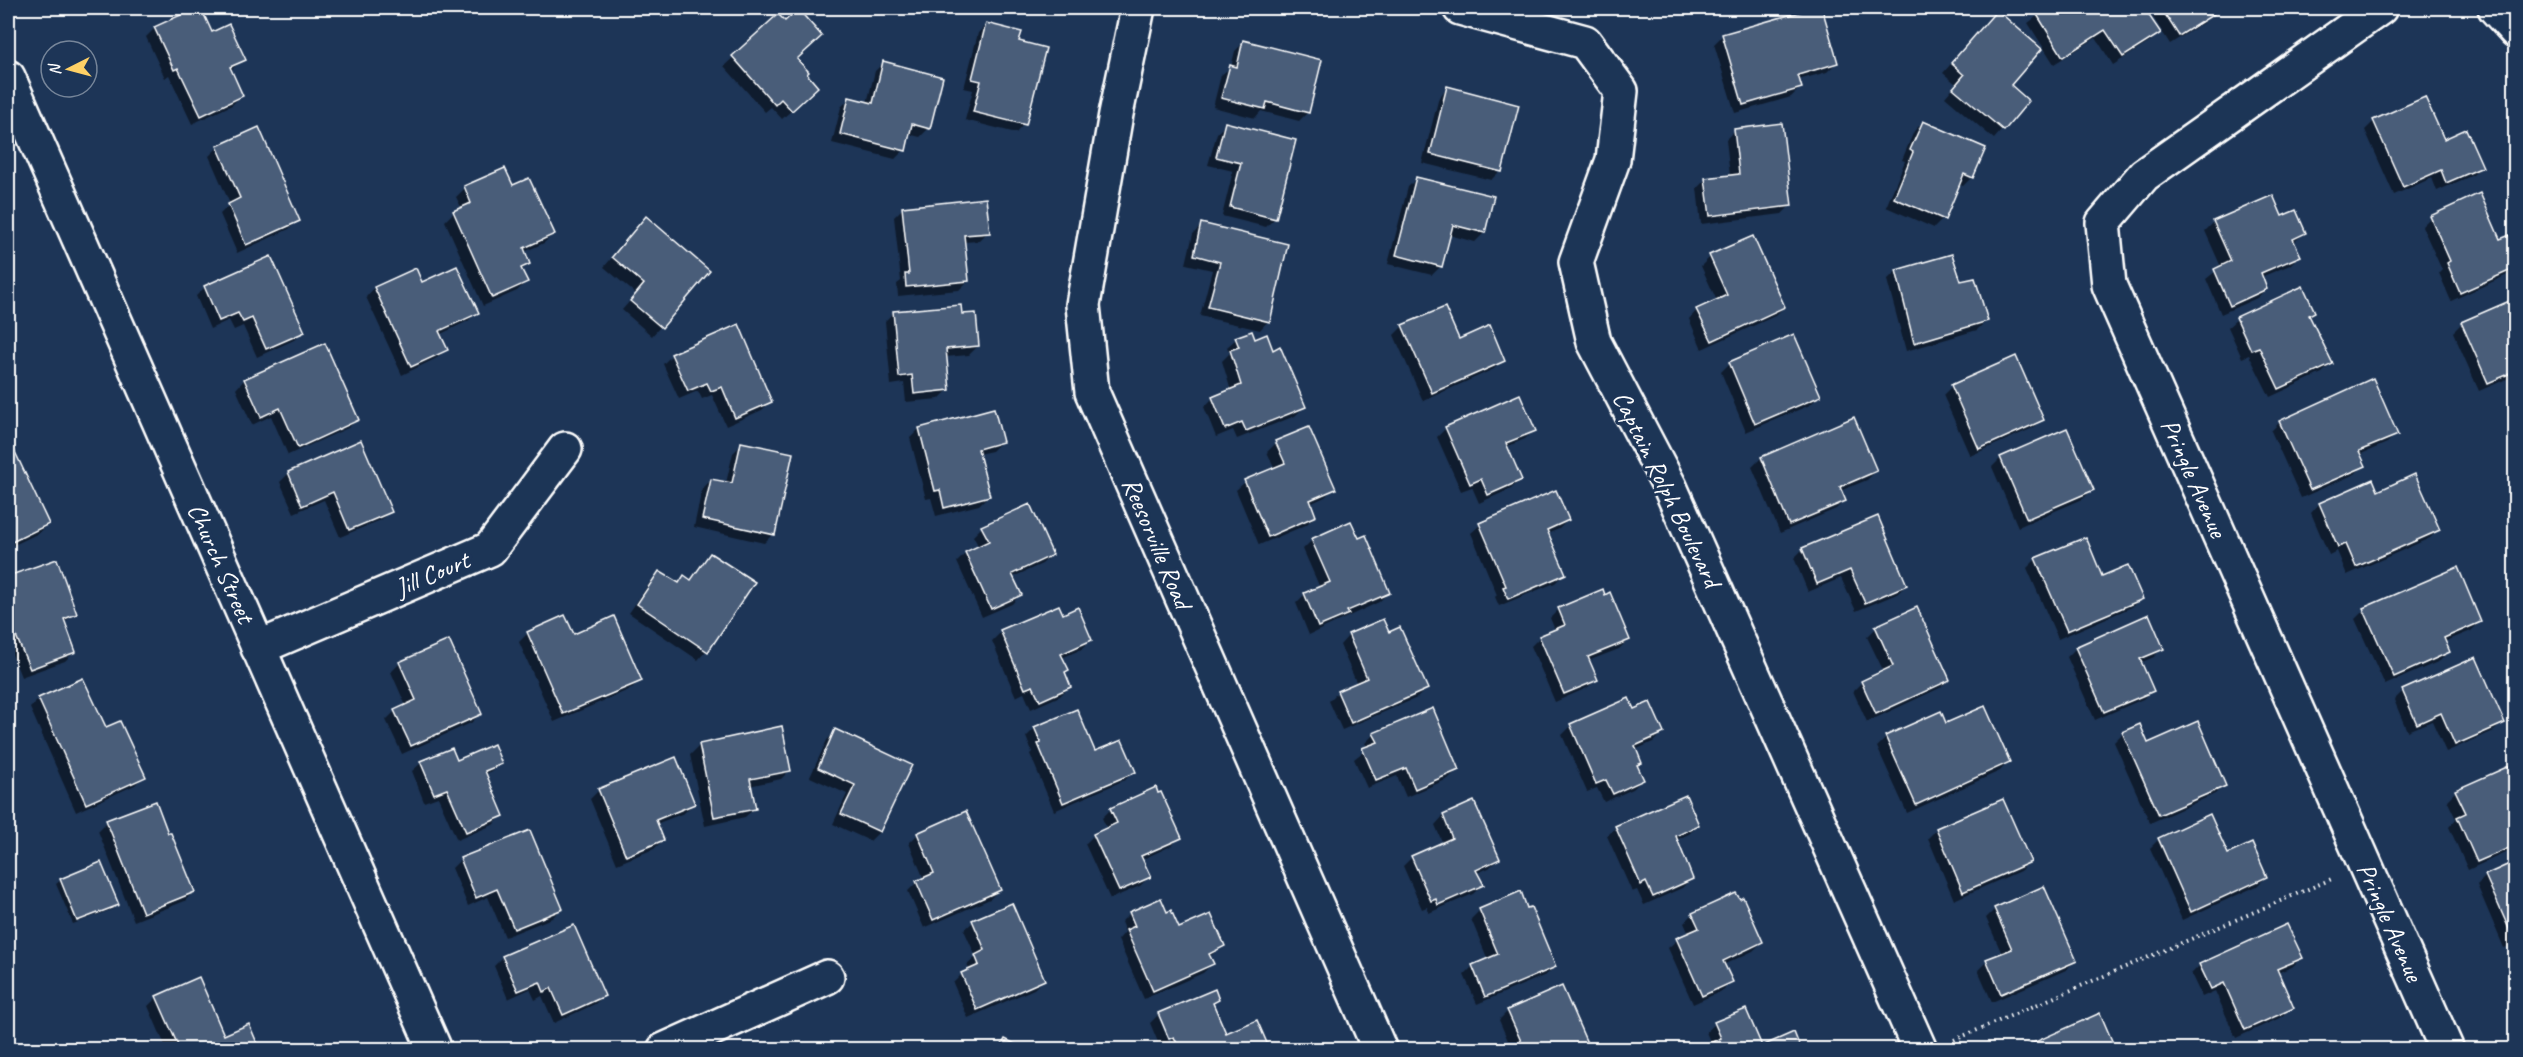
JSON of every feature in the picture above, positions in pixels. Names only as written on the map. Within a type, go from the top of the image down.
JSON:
[{"type":"street","name":"Reesorville Road","points":[[1138,8],[1116,114],[1083,305],[1092,392],[1380,1050]]},
{"type":"street","name":"Captain Rolph Boulevard","points":[[1460,8],[1585,42],[1621,91],[1613,160],[1576,262],[1594,342],[1670,487],[1920,1050]]},
{"type":"street","name":"Pringle Avenue","points":[[2380,8],[2144,176],[2103,223],[2109,285],[2446,1050]]},
{"type":"street","points":[[2495,8],[2516,31]]},
{"type":"street","name":"Church Street","points":[[8,77],[435,1050]]},
{"type":"street","name":"Jill Court","points":[[258,648],[490,549],[565,449]]},
{"type":"street","points":[[664,1050],[827,978]]},
{"type":"path","points":[[1953,1040],[2365,865]]},
{"type":"building","points":[[196,8],[201,8],[212,32],[229,24],[246,60],[230,67],[243,96],[201,116],[178,68],[174,70],[154,27]]},
{"type":"building","points":[[1814,8],[1822,8],[1838,63],[1798,75],[1802,88],[1743,105],[1722,34]]},
{"type":"building","points":[[2045,8],[2144,8],[2161,33],[2123,57],[2105,30],[2063,57],[2036,13]]},
{"type":"building","points":[[2161,8],[2209,8],[2214,14],[2179,36]]},
{"type":"building","points":[[798,9],[822,36],[797,59],[809,72],[807,74],[818,87],[792,111],[781,99],[775,105],[732,56],[778,14],[785,21]]},
{"type":"building","points":[[1997,10],[2042,49],[2011,85],[2029,101],[2004,131],[1953,88],[1964,75],[1951,63]]},
{"type":"building","points":[[986,23],[1022,32],[1019,41],[1046,48],[1026,125],[973,112],[981,81],[972,79]]},
{"type":"building","points":[[1243,40],[1322,60],[1309,113],[1267,102],[1265,109],[1221,98],[1230,65],[1237,67]]},
{"type":"building","points":[[883,61],[943,77],[930,129],[912,124],[906,151],[840,134],[849,97],[873,103]]},
{"type":"building","points":[[1447,86],[1519,105],[1502,172],[1430,154]]},
{"type":"building","points":[[2425,97],[2444,139],[2466,129],[2483,167],[2446,183],[2441,170],[2403,187],[2373,120]]},
{"type":"building","points":[[1923,121],[1986,148],[1973,178],[1964,174],[1945,220],[1894,198],[1913,152],[1910,150]]},
{"type":"building","points":[[1225,122],[1296,140],[1276,219],[1230,207],[1241,163],[1216,157]]},
{"type":"building","points":[[1782,123],[1792,206],[1710,216],[1705,178],[1739,174],[1734,129]]},
{"type":"building","points":[[259,127],[300,221],[246,245],[228,204],[240,198],[217,146]]},
{"type":"building","points":[[505,168],[513,185],[529,178],[555,234],[524,248],[530,264],[521,268],[528,282],[492,298],[453,211],[471,203],[464,186]]},
{"type":"building","points":[[1416,177],[1494,196],[1485,233],[1453,225],[1442,267],[1396,255]]},
{"type":"building","points":[[2480,193],[2500,239],[2510,235],[2516,248],[2516,268],[2460,293],[2447,263],[2450,261],[2430,216]]},
{"type":"building","points":[[2273,195],[2282,216],[2296,210],[2306,233],[2293,239],[2301,256],[2261,273],[2267,289],[2230,306],[2214,269],[2231,261],[2213,221]]},
{"type":"building","points":[[986,198],[990,233],[964,235],[969,281],[906,287],[905,274],[909,274],[902,207]]},
{"type":"building","points":[[646,216],[710,271],[662,328],[630,301],[644,284],[612,257]]},
{"type":"building","points":[[1201,223],[1288,244],[1270,322],[1208,307],[1220,262],[1194,255]]},
{"type":"building","points":[[1753,236],[1785,307],[1712,341],[1696,309],[1727,295],[1709,255]]},
{"type":"building","points":[[1952,254],[1961,281],[1975,278],[1988,321],[1914,343],[1896,270]]},
{"type":"building","points":[[271,256],[305,332],[266,349],[252,318],[243,322],[238,313],[219,321],[204,286]]},
{"type":"building","points":[[457,266],[479,313],[439,331],[448,350],[411,367],[374,287],[416,268],[422,282]]},
{"type":"building","points":[[2303,286],[2315,312],[2309,315],[2333,364],[2279,389],[2259,347],[2251,350],[2236,317]]},
{"type":"building","points":[[2514,299],[2516,304],[2516,371],[2488,383],[2461,322]]},
{"type":"building","points":[[961,305],[962,314],[976,313],[979,346],[946,349],[950,390],[914,394],[912,375],[899,377],[893,311]]},
{"type":"building","points":[[1445,307],[1459,339],[1490,325],[1505,361],[1432,393],[1402,325]]},
{"type":"building","points":[[739,324],[772,402],[735,418],[722,387],[711,391],[707,383],[688,391],[671,354]]},
{"type":"building","points":[[1252,331],[1255,339],[1267,334],[1273,350],[1280,346],[1306,407],[1246,431],[1242,422],[1225,429],[1212,397],[1241,385],[1230,350],[1239,347],[1235,337]]},
{"type":"building","points":[[1794,334],[1821,396],[1755,424],[1729,362]]},
{"type":"building","points":[[325,343],[359,420],[298,448],[280,408],[261,417],[244,379]]},
{"type":"building","points":[[2016,356],[2044,420],[1979,449],[1951,385]]},
{"type":"building","points":[[2373,378],[2398,435],[2359,451],[2366,466],[2310,490],[2279,421]]},
{"type":"building","points":[[1520,394],[1536,431],[1506,443],[1522,480],[1488,495],[1481,479],[1470,484],[1445,427]]},
{"type":"building","points":[[994,408],[1003,442],[978,449],[990,496],[944,508],[940,490],[935,491],[919,428]]},
{"type":"building","points":[[1854,417],[1877,471],[1840,487],[1846,501],[1789,525],[1761,457]]},
{"type":"building","points":[[1309,427],[1336,489],[1310,500],[1316,516],[1268,537],[1244,480],[1285,463],[1275,441]]},
{"type":"building","points":[[2067,428],[2094,490],[2027,519],[2000,457]]},
{"type":"building","points":[[8,437],[49,524],[8,544]]},
{"type":"building","points":[[361,440],[392,512],[349,530],[333,492],[302,506],[288,472]]},
{"type":"building","points":[[741,442],[793,453],[775,535],[702,519],[711,479],[732,483]]},
{"type":"building","points":[[2415,474],[2440,530],[2356,567],[2346,544],[2338,547],[2319,503],[2373,479],[2378,491]]},
{"type":"building","points":[[1556,490],[1569,520],[1547,530],[1566,574],[1508,599],[1503,587],[1506,586],[1479,523]]},
{"type":"building","points":[[1030,504],[1053,555],[1012,574],[1022,595],[991,609],[965,552],[989,541],[981,526]]},
{"type":"building","points":[[1878,516],[1907,585],[1865,603],[1850,570],[1817,584],[1802,548]]},
{"type":"building","points":[[1351,521],[1359,538],[1366,535],[1390,593],[1347,611],[1349,614],[1318,627],[1304,593],[1330,582],[1311,539]]},
{"type":"building","points":[[2086,537],[2102,576],[2128,565],[2143,599],[2067,631],[2035,558]]},
{"type":"building","points":[[710,553],[755,582],[708,652],[637,604],[659,571],[679,583],[684,575],[691,580]]},
{"type":"building","points":[[57,559],[77,614],[64,619],[76,652],[30,669],[8,617],[8,576]]},
{"type":"building","points":[[2458,567],[2481,622],[2444,638],[2450,652],[2394,677],[2363,608]]},
{"type":"building","points":[[1603,589],[1605,595],[1610,592],[1630,640],[1588,657],[1598,680],[1564,694],[1539,636],[1565,625],[1558,608]]},
{"type":"building","points":[[1059,605],[1063,614],[1078,607],[1092,640],[1061,654],[1069,670],[1065,672],[1071,687],[1040,701],[1033,686],[1025,689],[1000,630]]},
{"type":"building","points":[[1917,607],[1950,680],[1876,714],[1861,681],[1893,666],[1875,626]]},
{"type":"building","points":[[2149,614],[2164,649],[2140,659],[2154,691],[2104,712],[2075,647]]},
{"type":"building","points":[[565,615],[574,634],[614,616],[642,681],[563,714],[527,632]]},
{"type":"building","points":[[1383,619],[1389,632],[1400,627],[1428,689],[1351,723],[1337,691],[1367,678],[1348,634]]},
{"type":"building","points":[[449,640],[482,714],[411,746],[394,710],[416,700],[399,662]]},
{"type":"building","points":[[2476,657],[2505,723],[2455,745],[2441,713],[2417,724],[2402,690]]},
{"type":"building","points":[[83,678],[106,727],[120,721],[146,777],[86,804],[38,698]]},
{"type":"building","points":[[1629,698],[1634,709],[1650,702],[1664,733],[1635,746],[1642,763],[1637,765],[1644,780],[1613,794],[1606,780],[1596,784],[1570,724]]},
{"type":"building","points":[[1985,706],[2010,762],[1916,805],[1885,736],[1941,711],[1946,723]]},
{"type":"building","points":[[1433,708],[1459,770],[1415,789],[1406,768],[1376,780],[1362,748],[1378,742],[1373,733]]},
{"type":"building","points":[[1077,709],[1095,751],[1122,740],[1136,772],[1063,803],[1038,744],[1041,743],[1034,727]]},
{"type":"building","points":[[2198,721],[2226,786],[2159,815],[2122,732],[2140,724],[2148,743]]},
{"type":"building","points":[[782,726],[791,771],[750,779],[756,809],[714,817],[699,744]]},
{"type":"building","points":[[835,729],[912,765],[880,832],[841,814],[855,785],[818,768]]},
{"type":"building","points":[[494,744],[502,764],[485,771],[504,816],[466,832],[447,789],[434,794],[420,761],[452,748],[457,760]]},
{"type":"building","points":[[676,757],[695,804],[656,820],[664,840],[626,856],[598,789]]},
{"type":"building","points":[[2516,763],[2516,845],[2477,862],[2457,817],[2466,813],[2455,790]]},
{"type":"building","points":[[1156,787],[1158,793],[1161,792],[1182,838],[1141,856],[1151,877],[1119,891],[1093,834],[1117,823],[1110,808]]},
{"type":"building","points":[[1686,795],[1699,825],[1676,836],[1693,879],[1653,897],[1646,882],[1641,885],[1615,826]]},
{"type":"building","points":[[2003,799],[2031,862],[1963,892],[1936,828]]},
{"type":"building","points":[[156,801],[195,892],[143,913],[106,820]]},
{"type":"building","points":[[1474,801],[1500,859],[1476,870],[1484,885],[1438,905],[1436,899],[1431,901],[1411,856],[1452,838],[1443,815]]},
{"type":"building","points":[[966,811],[1001,890],[933,920],[916,881],[934,873],[917,833]]},
{"type":"building","points":[[2210,814],[2228,854],[2252,843],[2267,877],[2191,912],[2158,838]]},
{"type":"building","points":[[530,830],[563,909],[514,929],[497,889],[476,898],[460,858]]},
{"type":"building","points":[[2516,861],[2516,939],[2514,940],[2485,875]]},
{"type":"building","points":[[101,862],[119,905],[77,921],[60,879]]},
{"type":"building","points":[[2044,886],[2077,961],[2001,994],[1986,959],[2012,949],[1994,908]]},
{"type":"building","points":[[1521,891],[1527,908],[1531,907],[1556,967],[1485,997],[1472,965],[1498,954],[1479,909]]},
{"type":"building","points":[[1736,893],[1740,899],[1743,897],[1763,942],[1723,961],[1733,982],[1702,996],[1676,938],[1699,928],[1692,913]]},
{"type":"building","points":[[1161,898],[1167,912],[1171,910],[1179,928],[1211,914],[1225,946],[1209,954],[1214,964],[1153,991],[1126,930],[1135,926],[1129,912]]},
{"type":"building","points":[[1012,903],[1045,980],[977,1010],[961,973],[979,965],[975,955],[985,950],[972,920]]},
{"type":"building","points":[[2287,924],[2303,958],[2277,969],[2294,1008],[2245,1030],[2224,983],[2211,989],[2199,964]]},
{"type":"building","points":[[574,925],[605,996],[563,1015],[551,988],[544,992],[540,982],[518,991],[502,956]]},
{"type":"building","points":[[199,977],[224,1035],[249,1024],[260,1050],[180,1050],[156,996]]},
{"type":"building","points":[[1562,986],[1590,1050],[1525,1050],[1507,1010]]},
{"type":"building","points":[[1215,989],[1219,1000],[1213,1003],[1226,1033],[1257,1020],[1270,1050],[1180,1050],[1174,1037],[1169,1039],[1158,1013]]},
{"type":"building","points":[[1746,1009],[1762,1046],[1794,1032],[1801,1050],[1713,1050],[1710,1043],[1721,1038],[1714,1022]]},
{"type":"building","points":[[2100,1013],[2116,1050],[2025,1050],[2024,1047]]},
{"type":"building","points":[[1005,1039],[1019,1046],[1026,1050],[999,1050]]}]
